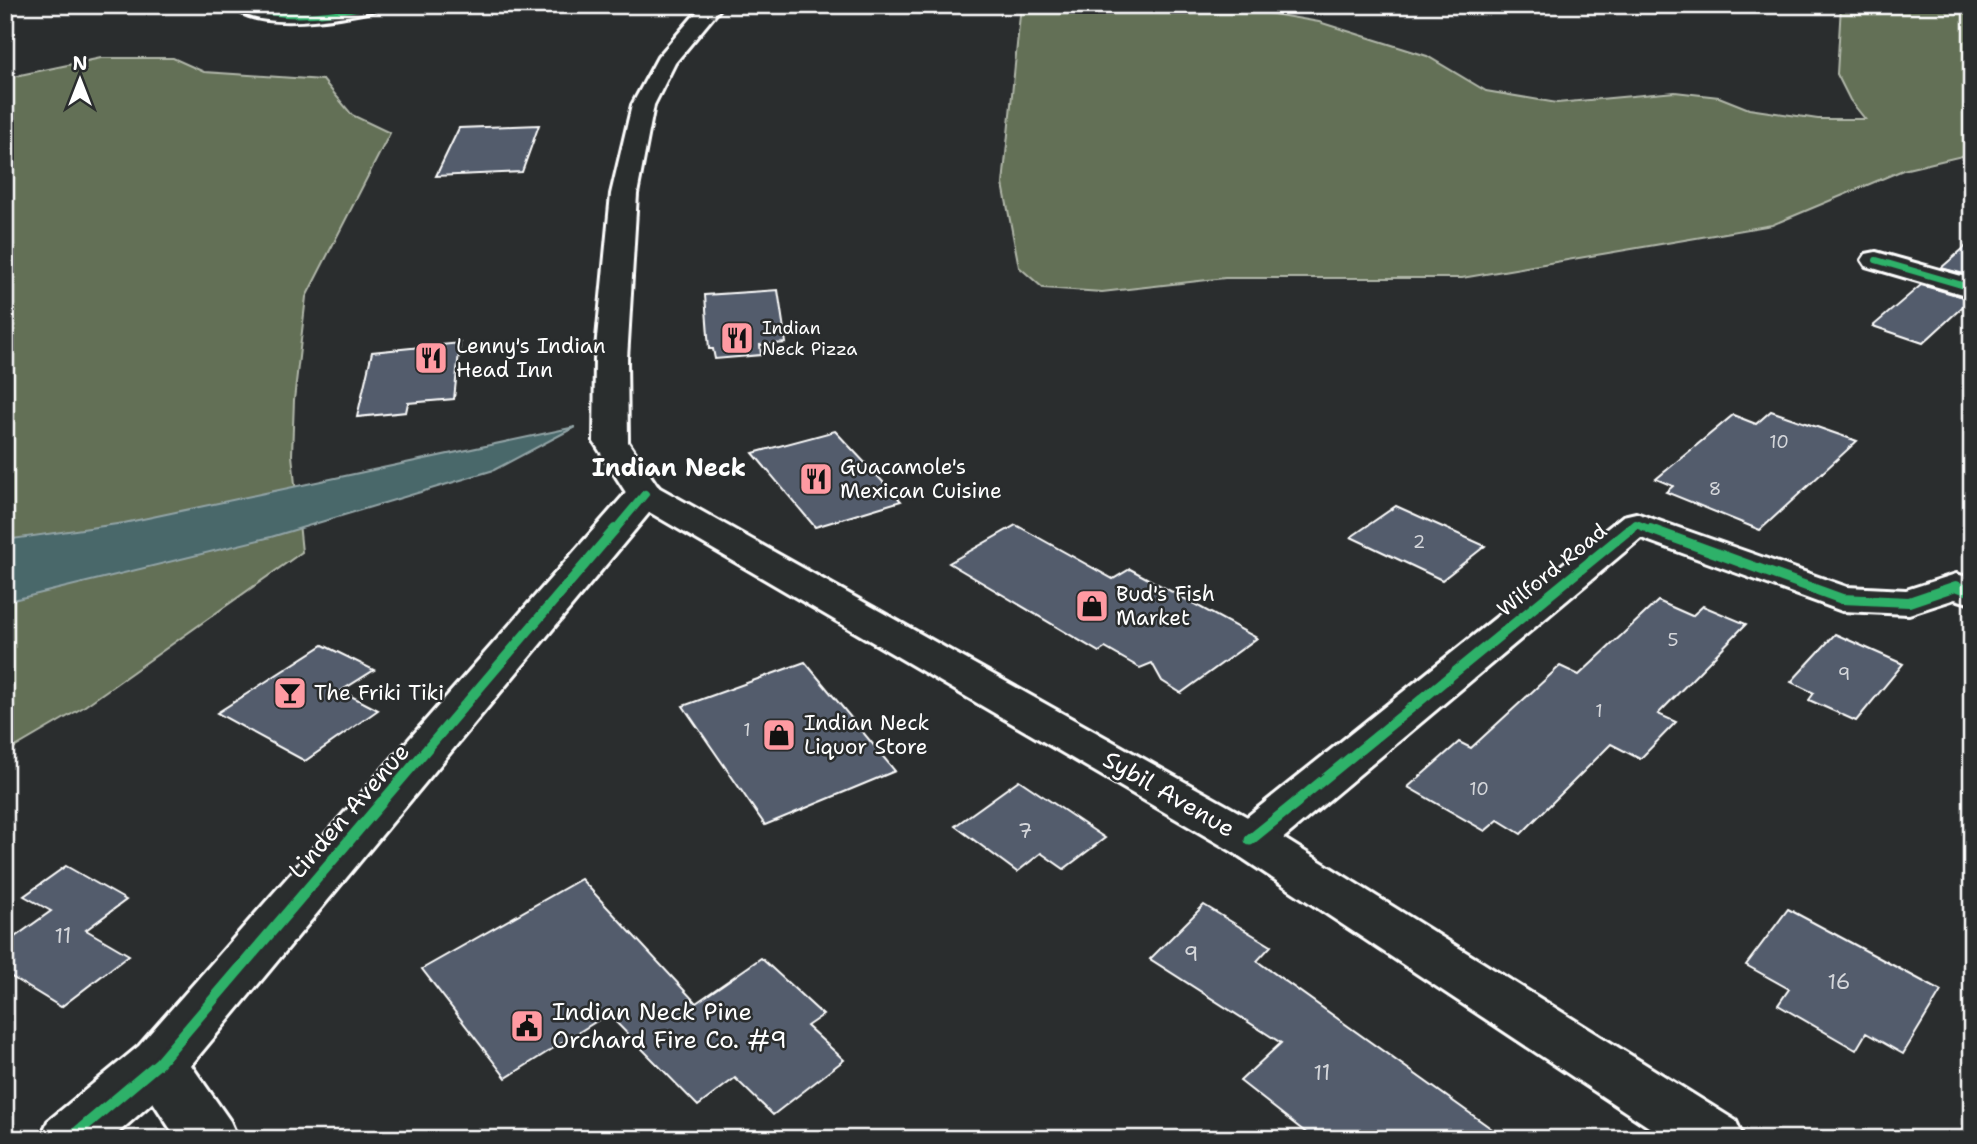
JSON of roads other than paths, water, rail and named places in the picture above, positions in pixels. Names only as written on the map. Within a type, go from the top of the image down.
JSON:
[{"type":"main road","points":[[241,5],[257,13],[302,15],[373,5]]},
{"type":"main road","points":[[645,494],[611,442],[611,359],[624,194],[643,104],[665,61],[714,5]]},
{"type":"main road","points":[[1876,260],[1972,288]]},
{"type":"main road","name":"Sybil Avenue","points":[[645,494],[1250,840],[1714,1139]]},
{"type":"main road","name":"Linden Avenue","points":[[69,1139],[159,1063],[645,494]]},
{"type":"main road","name":"Wilford Road","points":[[1250,840],[1636,524],[1842,599],[1909,602],[1956,586],[1972,592]]},
{"type":"main road","points":[[159,1063],[209,1139]]},
{"type":"water","points":[[575,427],[494,470],[271,537],[5,602],[5,540],[124,523]]},
{"type":"place","name":"Indian Neck Pizza","points":[[737,338]]},
{"type":"place","name":"Lenny's Indian Head Inn","points":[[431,358]]},
{"type":"place","name":"Guacamole's Mexican Cuisine","points":[[816,479]]},
{"type":"place","name":"Bud's Fish Market","points":[[1092,606]]},
{"type":"place","name":"The Friki Tiki","points":[[290,693]]},
{"type":"place","name":"Indian Neck Liquor Store","points":[[779,735]]},
{"type":"place","name":"Indian Neck Pine Orchard Fire Co. #9","points":[[527,1026]]},
{"type":"district","name":"Indian Neck","points":[[669,468]]}]
